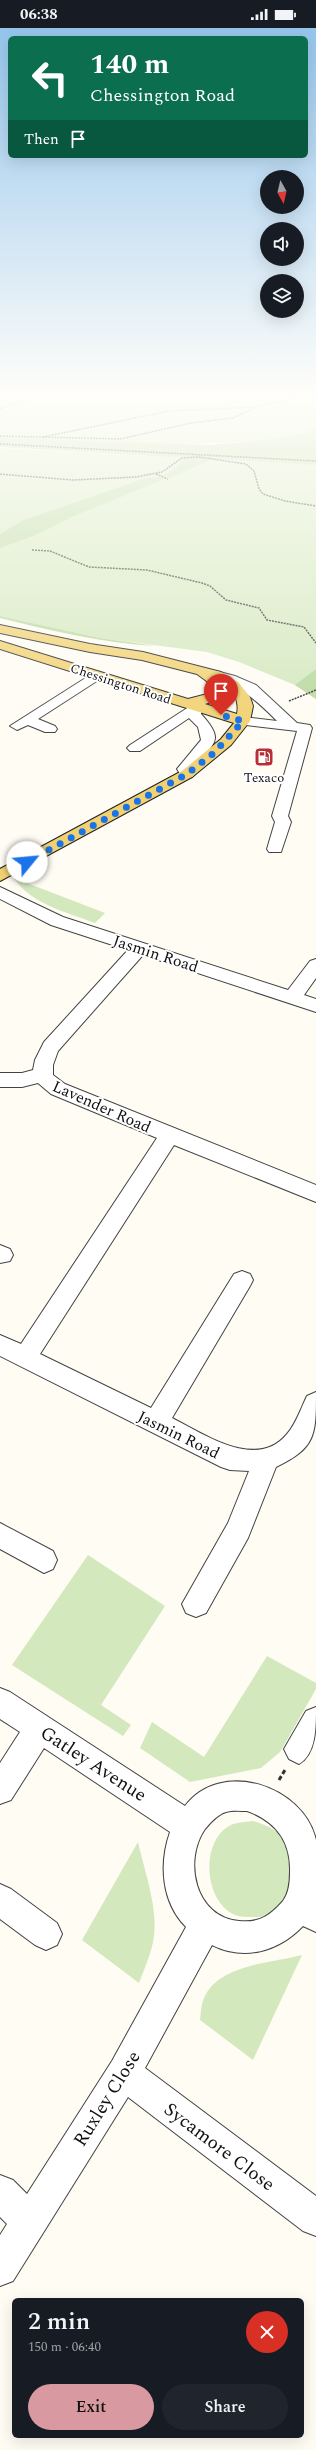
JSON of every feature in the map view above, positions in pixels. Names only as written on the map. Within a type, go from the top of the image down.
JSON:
[{"type":"main road","name":"Chessington Road","points":[[0,629],[191,667],[216,675],[234,686],[243,697],[246,706],[243,721],[191,708],[0,645]]},
{"type":"main road","points":[[191,667],[219,684],[220,690],[218,694],[191,708]]},
{"type":"main road","points":[[0,876],[187,774],[214,753],[243,721]]},
{"type":"street","name":"Chessington Road","points":[[216,675],[237,680],[263,696],[279,715],[305,728]]},
{"type":"street","points":[[50,729],[22,723],[95,676]]},
{"type":"street","points":[[135,748],[186,714],[191,708],[204,725],[208,742],[205,749],[187,765],[185,769],[187,774]]},
{"type":"street","name":"Chessington Road","points":[[243,721],[305,728]]},
{"type":"street","points":[[275,848],[283,822],[280,816],[305,728]]},
{"type":"street","name":"Jasmin Road","points":[[0,892],[57,921],[316,1006]]},
{"type":"street","name":"Lavender Road","points":[[140,948],[51,1047],[44,1060],[42,1075],[46,1082],[58,1089],[169,1136],[316,1194]]},
{"type":"street","points":[[292,998],[316,965]]},
{"type":"street","points":[[0,1080],[22,1080],[42,1075]]},
{"type":"street","points":[[25,1357],[169,1136]]},
{"type":"street","points":[[156,1422],[242,1280]]},
{"type":"street","name":"Jasmin Road","points":[[0,1345],[230,1459],[266,1459],[289,1449],[298,1441],[316,1403]]},
{"type":"street","points":[[196,1604],[240,1529],[266,1459]]},
{"type":"street","points":[[0,1535],[44,1560]]},
{"type":"street","name":"Gatley Avenue","points":[[0,1702],[187,1825]]},
{"type":"street","points":[[299,1749],[316,1721]]},
{"type":"street","points":[[0,1789],[40,1728]]},
{"type":"street","points":[[247,1796],[274,1806],[291,1823],[303,1844],[306,1857],[307,1911],[260,1937],[237,1939],[205,1925],[188,1906],[179,1883],[177,1871],[179,1846],[187,1825],[206,1806],[225,1797],[247,1796]]},
{"type":"street","points":[[0,1900],[46,1934]]},
{"type":"street","name":"Ruxley Close","points":[[0,2268],[29,2220],[124,2073],[205,1925]]},
{"type":"street","name":"Sycamore Close","points":[[124,2073],[316,2218]]},
{"type":"street","points":[[0,2193],[29,2220]]},
{"type":"path","points":[[32,550],[50,551],[89,567],[151,571],[206,584],[226,600],[259,608],[267,620],[304,627],[316,643]]},
{"type":"path","points":[[288,701],[316,690]]},
{"type":"path","points":[[266,1803],[299,1749]]},
{"type":"green space","points":[[0,509],[316,509],[316,699],[295,685],[239,662],[207,652],[100,638],[0,616]]},
{"type":"green space","points":[[56,509],[91,509],[33,536],[0,548],[0,534],[24,520]]},
{"type":"green space","points":[[0,616],[100,638],[156,646],[78,636],[0,618]]},
{"type":"green space","points":[[316,669],[316,699],[295,685]]},
{"type":"green space","points":[[14,878],[105,913],[95,923],[62,911],[30,895]]},
{"type":"green space","points":[[88,1555],[165,1606],[101,1705],[131,1725],[123,1736],[12,1665]]},
{"type":"green space","points":[[267,1656],[316,1683],[316,1689],[280,1752],[261,1768],[190,1782],[140,1748],[152,1722],[204,1757]]},
{"type":"green space","points":[[253,1821],[276,1831],[283,1838],[288,1846],[293,1864],[295,1889],[276,1913],[261,1917],[236,1915],[231,1913],[222,1905],[215,1895],[209,1870],[210,1856],[214,1844],[220,1834],[231,1825]]},
{"type":"green space","points":[[138,1842],[147,1876],[155,1925],[152,1948],[139,1983],[82,1940]]},
{"type":"green space","points":[[302,1955],[253,2060],[200,2020],[205,1996],[212,1986],[222,1978],[248,1967]]},
{"type":"place","name":"Texaco","points":[[264,757]]},
{"type":"route","points":[[27,862],[187,774],[226,742],[243,721],[221,715]]}]
